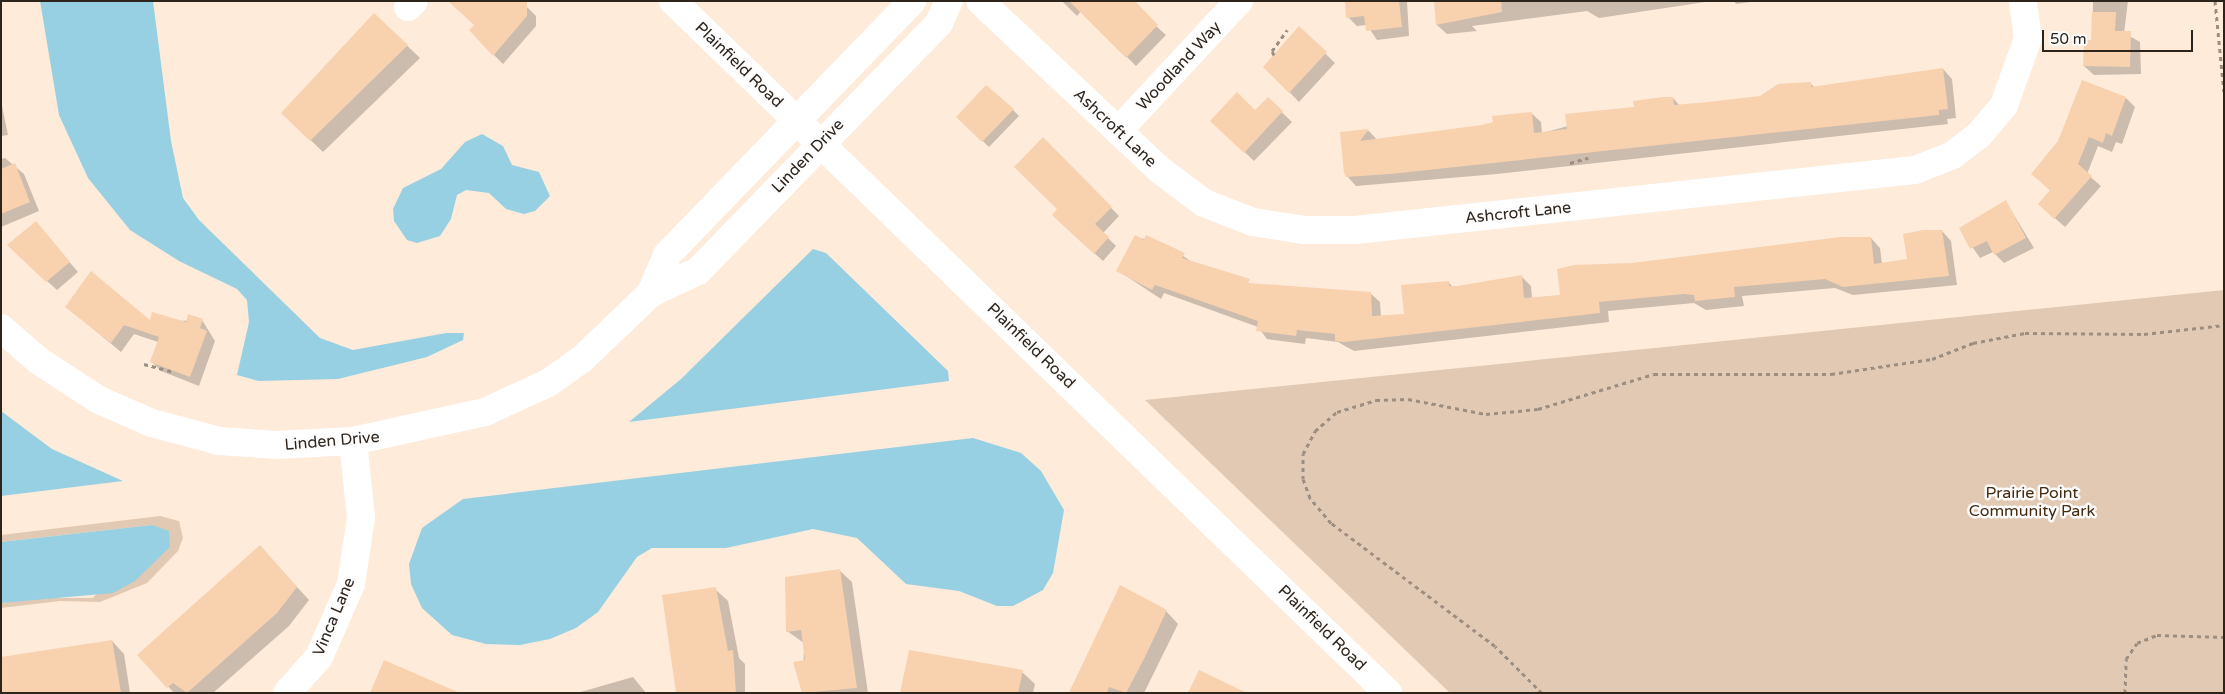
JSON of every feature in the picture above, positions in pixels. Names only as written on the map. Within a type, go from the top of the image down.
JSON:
[{"type":"street","name":"Plainfield Road","points":[[673,1],[1388,693]]},
{"type":"street","name":"Linden Drive","points":[[651,293],[667,255],[799,122],[912,1]]},
{"type":"street","name":"Linden Drive","points":[[1,328],[68,383],[160,426],[250,444],[353,441],[455,422],[516,399],[582,359],[651,293],[698,271],[820,143],[939,23],[949,1]]},
{"type":"street","name":"Ashcroft Lane","points":[[980,1],[1118,132],[1204,203],[1253,222],[1304,230],[1355,230],[1915,170],[1953,155],[1979,135],[2004,105],[2028,38],[2023,1]]},
{"type":"street","name":"Woodland Way","points":[[1118,132],[1239,1]]},
{"type":"street","name":"Vinca Lane","points":[[287,693],[320,656],[351,584],[361,518],[353,441]]},
{"type":"path","points":[[2215,1],[2224,92]]},
{"type":"path","points":[[1274,55],[1272,51],[1287,30]]},
{"type":"path","points":[[1570,163],[1588,158]]},
{"type":"path","points":[[1542,693],[1495,646],[1331,524],[1310,498],[1303,479],[1303,454],[1315,431],[1338,412],[1376,400],[1408,400],[1486,414],[1538,409],[1654,374],[1831,374],[1932,359],[1973,343],[2025,333],[2144,334],[2224,325]]},
{"type":"path","points":[[144,364],[174,372]]},
{"type":"path","points":[[2125,693],[2126,659],[2137,643],[2157,635],[2224,637]]},
{"type":"green space","name":"Prairie Point Community Park","points":[[2224,290],[2224,693],[1450,693],[1145,400]]},
{"type":"green space","points":[[160,516],[179,521],[183,538],[178,551],[147,583],[100,602],[60,601],[1,608],[1,603],[41,598],[93,598],[152,525],[1,542],[1,535]]},
{"type":"water","points":[[40,1],[153,1],[171,141],[183,198],[199,220],[320,338],[353,350],[446,333],[464,333],[463,340],[427,357],[338,379],[259,381],[237,375],[249,322],[247,300],[237,289],[179,261],[130,230],[88,178],[59,115]]},
{"type":"water","points":[[482,134],[503,146],[512,165],[539,172],[550,196],[535,211],[524,214],[506,209],[489,193],[466,190],[457,195],[451,219],[440,236],[417,243],[407,240],[394,221],[393,209],[403,188],[441,169],[465,142]]},
{"type":"water","points":[[813,249],[826,253],[948,371],[949,381],[629,422],[681,379]]},
{"type":"water","points":[[1,411],[52,449],[123,481],[1,496]]},
{"type":"water","points":[[973,438],[1021,453],[1041,471],[1064,510],[1053,573],[1043,590],[1013,606],[997,606],[959,591],[906,584],[857,538],[813,529],[726,548],[652,548],[637,557],[598,612],[576,628],[550,639],[520,645],[486,644],[452,635],[422,608],[411,584],[409,564],[422,528],[463,499]]},
{"type":"water","points":[[152,525],[169,531],[170,547],[135,581],[113,593],[1,603],[1,542]]},
{"type":"building","points":[[448,1],[527,1],[527,16],[493,56],[469,30],[474,25]]},
{"type":"building","points":[[1069,1],[1135,1],[1158,25],[1126,58]]},
{"type":"building","points":[[1345,1],[1399,1],[1402,27],[1366,31],[1364,16],[1346,18]]},
{"type":"building","points":[[1434,1],[1501,1],[1502,12],[1436,25]]},
{"type":"building","points":[[2092,12],[2116,12],[2115,31],[2131,31],[2130,67],[2083,66],[2084,40],[2091,40]]},
{"type":"building","points":[[374,13],[408,45],[310,141],[281,113]]},
{"type":"building","points":[[1299,26],[1327,52],[1289,93],[1263,67]]},
{"type":"building","points":[[1943,68],[1948,109],[1939,110],[1939,115],[1390,174],[1346,177],[1344,173],[1340,132],[1369,129],[1360,141],[1482,125],[1493,122],[1492,116],[1532,112],[1534,133],[1567,129],[1565,114],[1634,107],[1633,101],[1673,97],[1674,105],[1708,102],[1760,96],[1778,84],[1811,82],[1811,87]]},
{"type":"building","points":[[2082,80],[2126,97],[2112,136],[2106,133],[2103,143],[2089,137],[2078,164],[2092,176],[2054,219],[2038,204],[2050,190],[2031,174],[2058,141]]},
{"type":"building","points":[[986,85],[1014,109],[982,142],[956,117]]},
{"type":"building","points":[[1237,92],[1255,110],[1268,97],[1283,111],[1244,153],[1210,121]]},
{"type":"building","points":[[1043,137],[1112,207],[1095,224],[1109,237],[1094,254],[1052,215],[1057,209],[1014,167]]},
{"type":"building","points":[[15,163],[30,202],[1,214],[1,169]]},
{"type":"building","points":[[2006,200],[2026,238],[1994,255],[1987,241],[1970,249],[1959,228]]},
{"type":"building","points":[[36,221],[70,262],[46,282],[7,245]]},
{"type":"building","points":[[1924,230],[1942,230],[1949,276],[1843,287],[1825,279],[1734,287],[1735,297],[1695,301],[1694,295],[1684,294],[1599,302],[1600,313],[1344,342],[1335,341],[1335,334],[1297,330],[1296,336],[1256,331],[1258,321],[1155,285],[1152,290],[1116,271],[1135,235],[1144,240],[1146,235],[1185,253],[1182,258],[1250,279],[1248,283],[1371,292],[1372,316],[1404,314],[1401,285],[1449,281],[1449,286],[1458,286],[1522,275],[1524,298],[1560,295],[1557,269],[1574,265],[1632,263],[1841,237],[1871,237],[1874,264],[1907,259],[1903,234]]},
{"type":"building","points":[[91,271],[150,320],[152,312],[186,322],[188,314],[203,319],[200,328],[207,331],[190,377],[150,362],[159,337],[124,325],[111,343],[65,307]]},
{"type":"building","points":[[260,545],[297,587],[277,613],[187,693],[173,683],[167,688],[137,655]]},
{"type":"building","points":[[840,569],[857,688],[802,693],[793,662],[805,660],[801,630],[786,632],[785,577]]},
{"type":"building","points":[[1120,585],[1167,610],[1145,657],[1126,693],[1109,687],[1107,693],[1069,693]]},
{"type":"building","points":[[716,587],[728,651],[733,650],[736,693],[676,693],[662,595]]},
{"type":"building","points":[[112,640],[121,693],[1,693],[1,657]]},
{"type":"building","points":[[909,650],[1023,670],[1018,693],[900,693]]},
{"type":"building","points":[[384,660],[460,693],[370,693]]},
{"type":"building","points":[[1199,670],[1247,693],[1188,693]]}]
